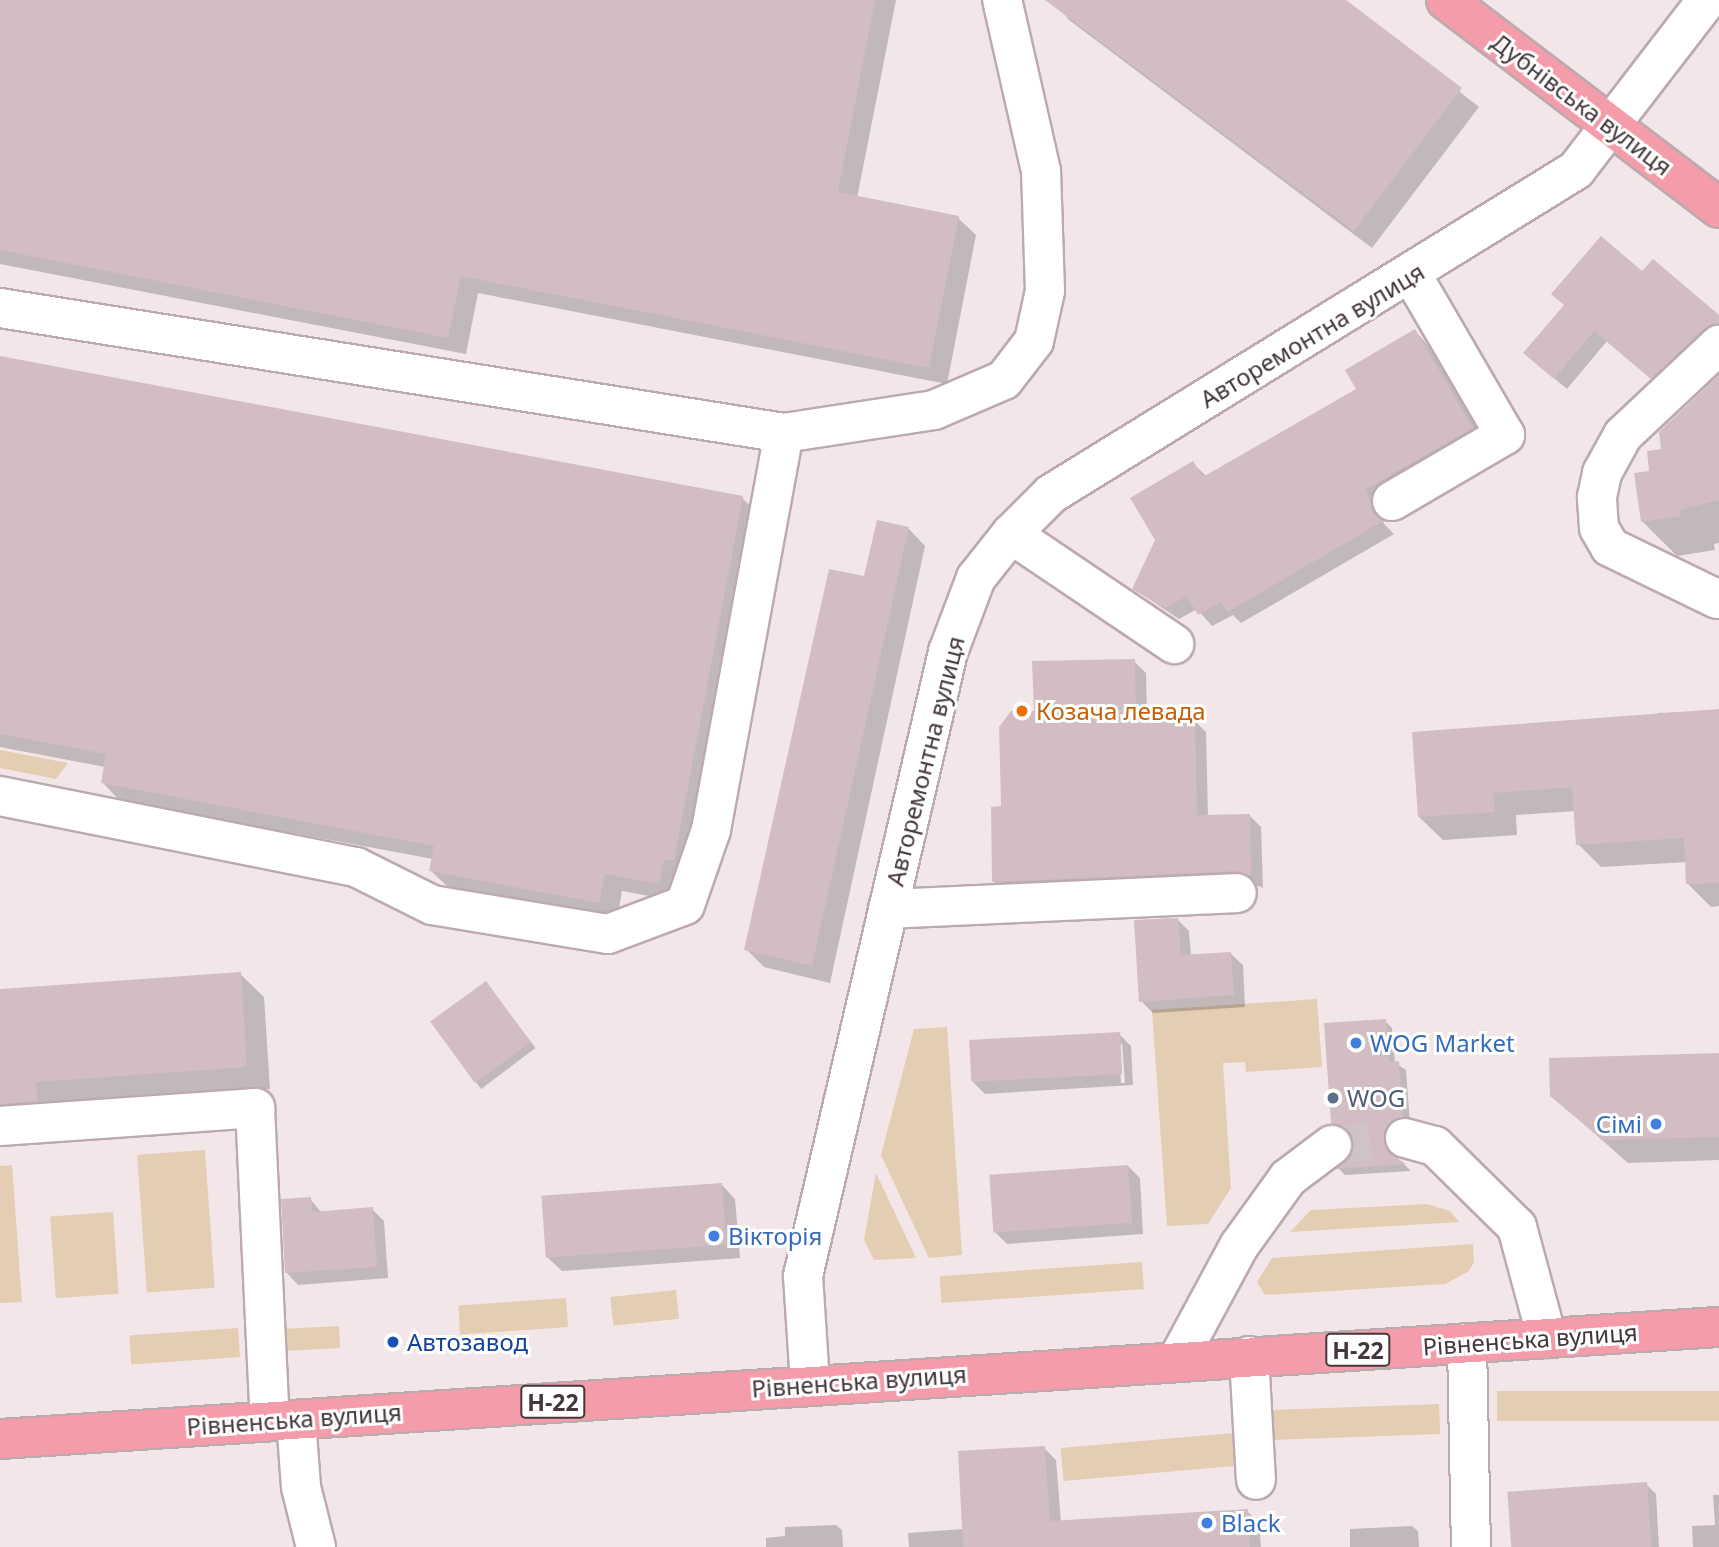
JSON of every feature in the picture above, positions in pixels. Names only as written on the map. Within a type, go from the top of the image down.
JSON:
[{"type":"main road","name":"Дубнівська вулиця","points":[[1446,0],[1609,127],[1719,208]]},
{"type":"main road","name":"Рівненська вулиця","points":[[0,1439],[810,1384],[1719,1327]]},
{"type":"street","points":[[0,308],[785,433],[934,410],[1004,380],[1034,341],[1045,291],[1041,171],[1002,0]]},
{"type":"street","name":"Авторемонтна вулиця","points":[[810,1384],[803,1276],[948,652],[976,578],[1011,534],[1051,494],[1412,275],[1576,170],[1707,0]]},
{"type":"street","points":[[1391,502],[1505,435],[1412,275]]},
{"type":"street","points":[[1717,599],[1610,547],[1599,528],[1597,498],[1602,473],[1623,435],[1719,345]]},
{"type":"street","points":[[0,796],[356,867],[432,905],[608,934],[685,905],[711,830],[785,433]]},
{"type":"street","points":[[1011,534],[1174,644]]},
{"type":"street","points":[[888,909],[1237,893]]},
{"type":"street","points":[[0,1125],[255,1108],[283,1420],[316,1547]]},
{"type":"street","points":[[1405,1138],[1434,1146],[1517,1227],[1547,1338]]},
{"type":"street","points":[[1177,1361],[1239,1246],[1288,1178],[1332,1145]]},
{"type":"street","points":[[1467,1343],[1471,1547]]},
{"type":"street","points":[[1249,1356],[1256,1480]]},
{"type":"shaded area","points":[[0,750],[68,763],[56,779],[0,768]]},
{"type":"shaded area","points":[[1317,999],[1322,1067],[1246,1072],[1245,1062],[1223,1063],[1231,1188],[1208,1224],[1167,1226],[1152,1010]]},
{"type":"shaded area","points":[[947,1027],[962,1255],[929,1258],[881,1155],[914,1029]]},
{"type":"shaded area","points":[[205,1150],[215,1288],[147,1292],[137,1155]]},
{"type":"shaded area","points":[[12,1165],[22,1302],[0,1303],[0,1166]]},
{"type":"shaded area","points":[[876,1173],[916,1258],[874,1260],[864,1240]]},
{"type":"shaded area","points":[[1427,1204],[1450,1211],[1459,1222],[1290,1232],[1311,1210]]},
{"type":"shaded area","points":[[113,1212],[119,1294],[56,1298],[50,1216]]},
{"type":"shaded area","points":[[1473,1244],[1474,1262],[1469,1271],[1445,1284],[1265,1295],[1257,1282],[1272,1258]]},
{"type":"shaded area","points":[[1142,1262],[1144,1289],[941,1303],[939,1276]]},
{"type":"shaded area","points":[[676,1290],[679,1319],[613,1326],[610,1297]]},
{"type":"shaded area","points":[[566,1298],[568,1327],[460,1334],[458,1306]]},
{"type":"shaded area","points":[[339,1326],[340,1348],[278,1351],[277,1329]]},
{"type":"shaded area","points":[[238,1328],[240,1357],[131,1365],[129,1336]]},
{"type":"shaded area","points":[[1497,1391],[1719,1391],[1719,1421],[1497,1421]]},
{"type":"shaded area","points":[[1439,1404],[1440,1434],[1271,1440],[1270,1410]]},
{"type":"shaded area","points":[[1245,1432],[1248,1465],[1064,1481],[1061,1448]]},
{"type":"building","points":[[0,0],[875,0],[838,192],[959,216],[929,368],[461,276],[448,338],[0,250]]},
{"type":"building","points":[[1045,0],[1346,0],[1462,88],[1354,231]]},
{"type":"building","points":[[1601,236],[1642,271],[1653,259],[1719,315],[1719,324],[1704,329],[1651,379],[1594,331],[1554,379],[1523,353],[1564,305],[1551,294]]},
{"type":"building","points":[[1415,329],[1473,428],[1366,489],[1373,511],[1383,521],[1228,612],[1221,602],[1198,615],[1187,596],[1165,608],[1132,589],[1155,540],[1130,498],[1193,461],[1203,477],[1356,389],[1345,370]]},
{"type":"building","points":[[0,356],[743,496],[674,861],[664,859],[659,884],[605,874],[599,903],[429,871],[434,846],[101,783],[106,754],[0,734]]},
{"type":"building","points":[[1719,375],[1719,500],[1680,510],[1681,516],[1641,522],[1634,473],[1649,471],[1647,451],[1661,449],[1659,432]]},
{"type":"building","points":[[877,520],[909,527],[812,966],[744,950],[829,569],[864,576]]},
{"type":"building","points":[[1135,659],[1136,720],[1195,718],[1197,815],[1250,814],[1251,877],[1236,871],[992,882],[991,807],[1001,806],[999,727],[1011,711],[1034,711],[1032,661]]},
{"type":"building","points":[[1719,709],[1719,883],[1686,884],[1684,838],[1576,845],[1572,787],[1494,793],[1495,812],[1418,817],[1412,732]]},
{"type":"building","points":[[1178,918],[1181,955],[1231,952],[1234,995],[1139,1002],[1134,920]]},
{"type":"building","points":[[241,972],[247,1067],[36,1082],[38,1101],[0,1104],[0,989]]},
{"type":"building","points":[[486,981],[531,1042],[475,1083],[430,1022]]},
{"type":"building","points":[[1386,1019],[1389,1062],[1399,1061],[1403,1117],[1389,1123],[1384,1143],[1390,1154],[1406,1164],[1336,1169],[1352,1154],[1354,1143],[1349,1131],[1331,1123],[1324,1023]]},
{"type":"building","points":[[1120,1032],[1122,1074],[971,1082],[969,1040]]},
{"type":"building","points":[[1719,1053],[1719,1137],[1603,1140],[1550,1096],[1549,1058]]},
{"type":"building","points":[[1128,1165],[1132,1223],[993,1233],[989,1175]]},
{"type":"building","points":[[722,1183],[726,1245],[546,1257],[541,1196]]},
{"type":"building","points":[[311,1197],[312,1212],[373,1207],[377,1267],[285,1273],[281,1199]]},
{"type":"building","points":[[1045,1446],[1050,1521],[1248,1509],[1250,1547],[963,1547],[958,1451]]},
{"type":"building","points":[[1647,1482],[1652,1547],[1511,1547],[1507,1492]]},
{"type":"tunnel","points":[[1332,1145],[1405,1138]]},
{"type":"place","name":"Козача левада","points":[[1022,711]]},
{"type":"place","name":"WOG Market","points":[[1356,1043]]},
{"type":"place","name":"WOG","points":[[1333,1098]]},
{"type":"place","name":"Сімі","points":[[1656,1124]]},
{"type":"place","name":"Вікторія","points":[[714,1236]]},
{"type":"place","name":"Автозавод","points":[[393,1342]]},
{"type":"place","name":"Black","points":[[1207,1523]]}]
